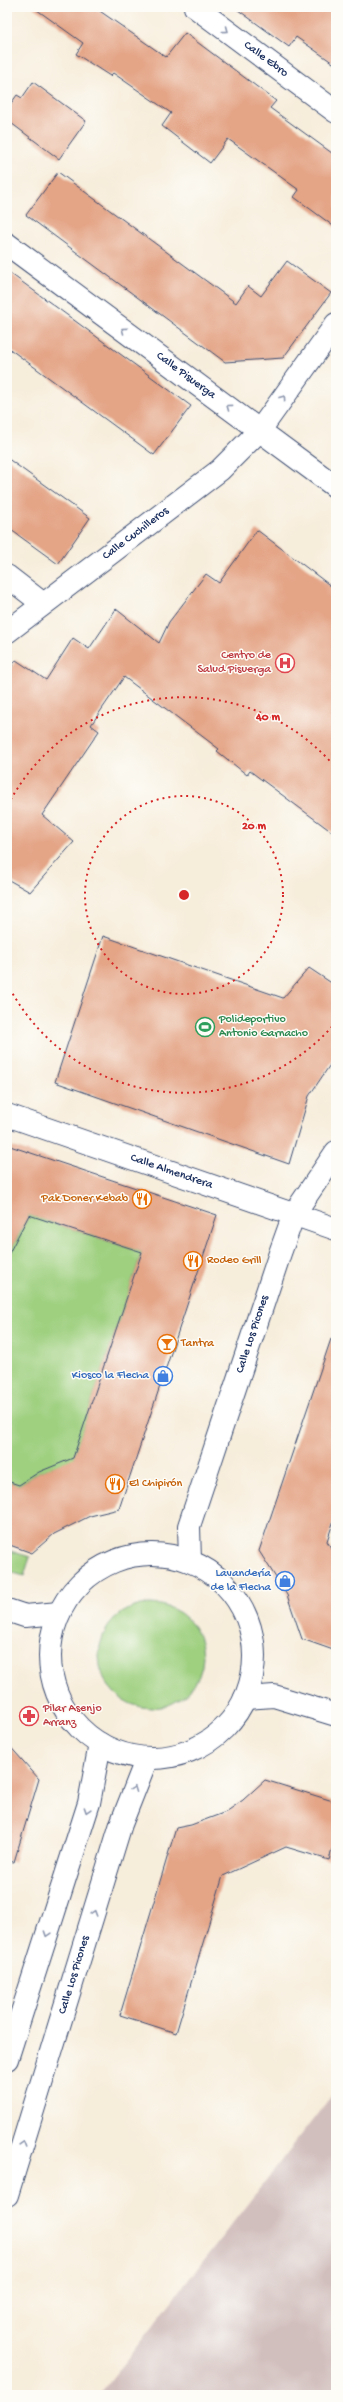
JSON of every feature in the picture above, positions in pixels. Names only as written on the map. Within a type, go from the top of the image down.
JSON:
[{"type":"street","name":"Calle Ebro","points":[[195,7],[336,112]]},
{"type":"street","name":"Calle Pisuerga","points":[[7,244],[336,487]]},
{"type":"street","points":[[260,430],[336,324]]},
{"type":"street","name":"Calle Cuchilleros","points":[[7,632],[42,603],[220,470],[260,430]]},
{"type":"street","points":[[7,576],[42,603]]},
{"type":"street","name":"Calle Almendrera","points":[[7,1116],[336,1229]]},
{"type":"street","name":"Calle Los Picones","points":[[190,1561],[189,1526],[294,1214],[336,1152]]},
{"type":"street","name":"Calle Los Picones","points":[[164,1554],[189,1526]]},
{"type":"street","points":[[151,1554],[164,1554],[190,1561],[204,1568],[223,1582],[238,1602],[248,1622],[253,1644],[252,1672],[244,1698],[234,1715],[215,1735],[191,1750],[169,1757],[147,1758],[122,1754],[100,1744],[76,1724],[66,1712],[55,1690],[50,1667],[51,1639],[59,1613],[69,1596],[84,1580],[100,1568],[120,1559],[151,1554]]},
{"type":"street","points":[[16,1613],[59,1613]]},
{"type":"street","points":[[16,1613],[51,1639]]},
{"type":"street","points":[[252,1672],[274,1696]]},
{"type":"street","points":[[244,1698],[274,1696],[336,1715]]},
{"type":"street","points":[[7,2057],[89,1803],[100,1744]]},
{"type":"street","name":"Calle Los Picones","points":[[7,2195],[121,1824],[147,1758]]},
{"type":"shaded area","points":[[336,2090],[336,2395],[99,2395]]},
{"type":"green space","points":[[29,1215],[142,1252],[73,1459],[39,1472],[19,1485],[7,1481],[7,1257]]},
{"type":"green space","points":[[7,1550],[30,1557],[24,1576],[7,1571]]},
{"type":"green space","points":[[151,1604],[171,1608],[188,1619],[199,1636],[203,1656],[199,1676],[188,1693],[171,1704],[151,1708],[131,1704],[114,1693],[103,1676],[99,1656],[103,1636],[114,1619],[131,1608]]},
{"type":"building","points":[[33,7],[94,7],[166,57],[185,33],[276,101],[270,108],[336,156],[336,228],[294,197],[299,190],[228,139],[210,163],[162,126],[171,113],[113,73],[110,76],[76,54],[83,43]]},
{"type":"building","points":[[234,7],[336,7],[336,65],[296,37],[289,47]]},
{"type":"building","points":[[33,82],[86,121],[59,159],[7,120],[7,109],[17,95],[22,98]]},
{"type":"building","points":[[58,172],[236,303],[248,286],[261,296],[287,261],[331,293],[283,358],[225,362],[26,215]]},
{"type":"building","points":[[7,271],[191,406],[154,455],[7,347]]},
{"type":"building","points":[[7,458],[90,518],[58,564],[7,527]]},
{"type":"building","name":"Centro de Salud Pisuerga","points":[[257,530],[336,590],[336,835],[250,771],[247,775],[217,751],[219,749],[124,677],[91,725],[99,731],[42,815],[74,842],[30,892],[7,879],[7,674],[16,660],[46,680],[73,638],[89,649],[116,609],[159,643],[169,622],[206,574],[219,583]]},
{"type":"building","name":"Polideportivo Antonio Garnacho","points":[[103,936],[283,998],[309,968],[336,986],[336,1056],[309,1096],[289,1164],[55,1082]]},
{"type":"building","points":[[7,1145],[217,1215],[119,1509],[90,1516],[54,1534],[32,1553],[7,1544],[7,1481],[19,1485],[39,1472],[73,1458],[142,1252],[29,1215],[7,1257]]},
{"type":"building","points":[[331,1339],[336,1340],[336,1514],[327,1541],[336,1557],[336,1651],[302,1639],[287,1595],[259,1551]]},
{"type":"building","points":[[7,1743],[39,1779],[14,1862],[7,1861]]},
{"type":"building","points":[[265,1780],[336,1802],[336,1836],[329,1860],[286,1847],[223,1876],[176,2033],[120,2015],[176,1828],[191,1825],[226,1812],[243,1800]]},
{"type":"place","name":"Centro de Salud Pisuerga","points":[[285,663]]},
{"type":"place","name":"Polideportivo Antonio Garnacho","points":[[205,1027]]},
{"type":"place","name":"Pak Doner Kebab","points":[[142,1199]]},
{"type":"place","name":"Rodeo Grill","points":[[193,1261]]},
{"type":"place","name":"Tantra","points":[[167,1344]]},
{"type":"place","name":"Kiosco la Flecha","points":[[163,1376]]},
{"type":"place","name":"El Chipirón","points":[[115,1484]]},
{"type":"place","name":"Lavandería de la Flecha","points":[[285,1581]]},
{"type":"place","name":"Pilar Asenjo Arranz","points":[[29,1716]]}]
